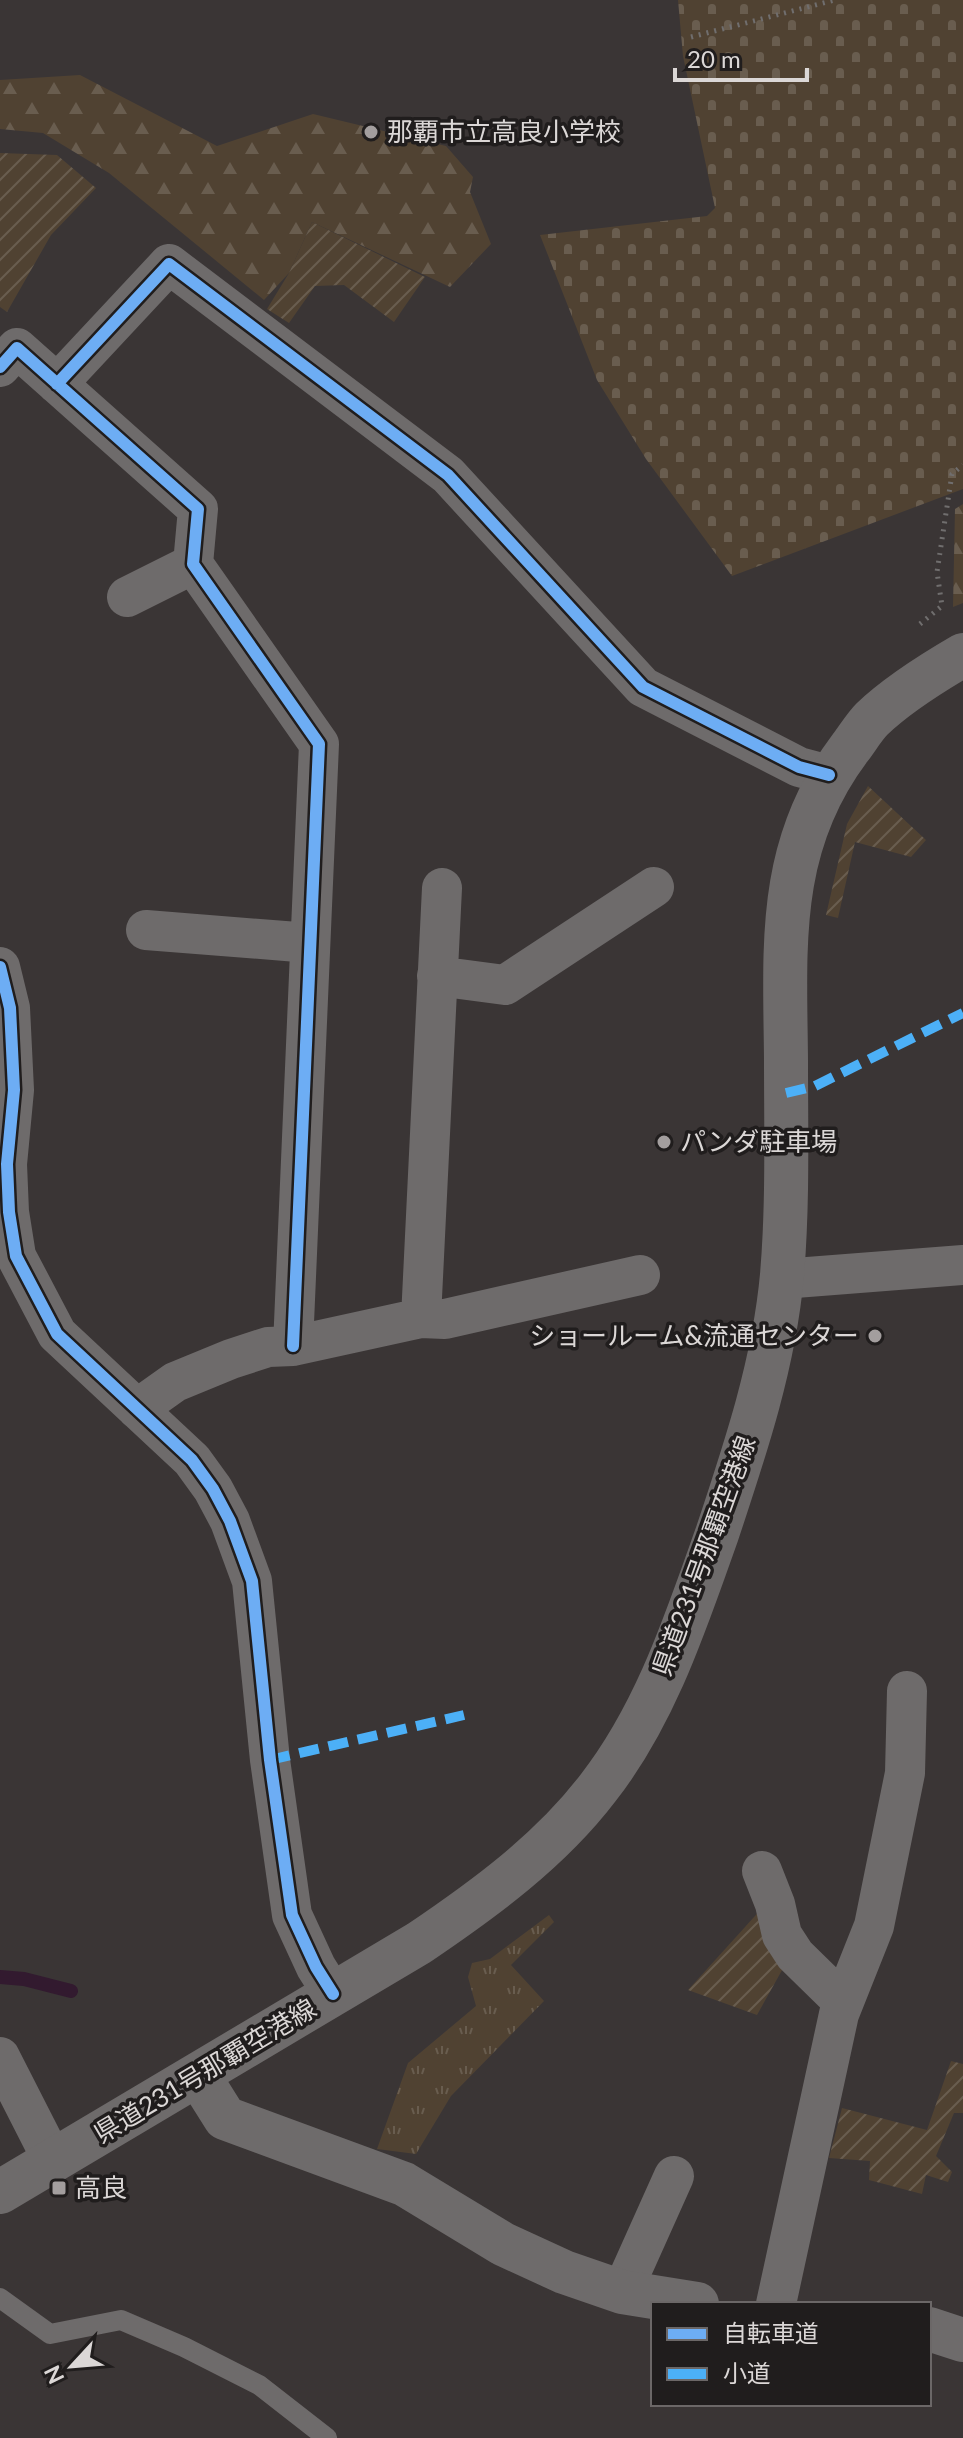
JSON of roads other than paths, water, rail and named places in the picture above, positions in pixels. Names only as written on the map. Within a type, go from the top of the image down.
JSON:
[{"type":"main road","name":"県道231号那覇空港線","points":[[0,2192],[419,1943],[474,1906],[519,1870],[560,1831],[599,1788],[633,1734],[666,1670],[694,1600],[734,1483],[769,1361],[782,1279],[787,1187],[788,897],[802,835],[829,775],[871,720],[934,672],[963,655]]},
{"type":"main road","points":[[198,2075],[225,2118],[404,2184],[503,2244],[564,2272],[622,2292],[684,2302]]},
{"type":"main road","points":[[931,2330],[963,2340]]},
{"type":"street","points":[[57,384],[169,264],[448,475],[643,687],[799,767],[829,775]]},
{"type":"street","points":[[0,367],[17,348],[198,509],[193,564],[319,744],[293,1346]]},
{"type":"street","points":[[127,597],[193,564]]},
{"type":"street","points":[[437,976],[505,985],[654,887]]},
{"type":"street","points":[[421,1318],[442,888]]},
{"type":"street","points":[[146,930],[310,943]]},
{"type":"street","points":[[0,967],[10,1008],[14,1090],[7,1164],[8,1256],[57,1334],[192,1460],[213,1489],[230,1521],[252,1581],[270,1760],[292,1915],[316,1967],[333,1994]]},
{"type":"street","points":[[782,1279],[963,1265]]},
{"type":"street","points":[[137,1409],[175,1382],[268,1347],[293,1346],[421,1318],[445,1319],[640,1275]]},
{"type":"street","points":[[776,2302],[842,2001],[874,1926],[905,1773],[907,1691]]},
{"type":"street","points":[[762,1871],[775,1904],[782,1935],[795,1955],[842,2001]]},
{"type":"street","points":[[0,2057],[53,2161]]},
{"type":"street","points":[[622,2292],[674,2176]]},
{"type":"lane","points":[[0,2298],[50,2334],[121,2320],[184,2347],[259,2385],[327,2438]]},
{"type":"waterway","points":[[0,1977],[24,1979],[71,1991]]},
{"type":"place","name":"那覇市立高良小学校","points":[[371,132]]},
{"type":"place","name":"パンダ駐車場","points":[[664,1142]]},
{"type":"place","name":"ショールーム&流通センター","points":[[875,1336]]},
{"type":"place","name":"高良","points":[[59,2188]]}]
